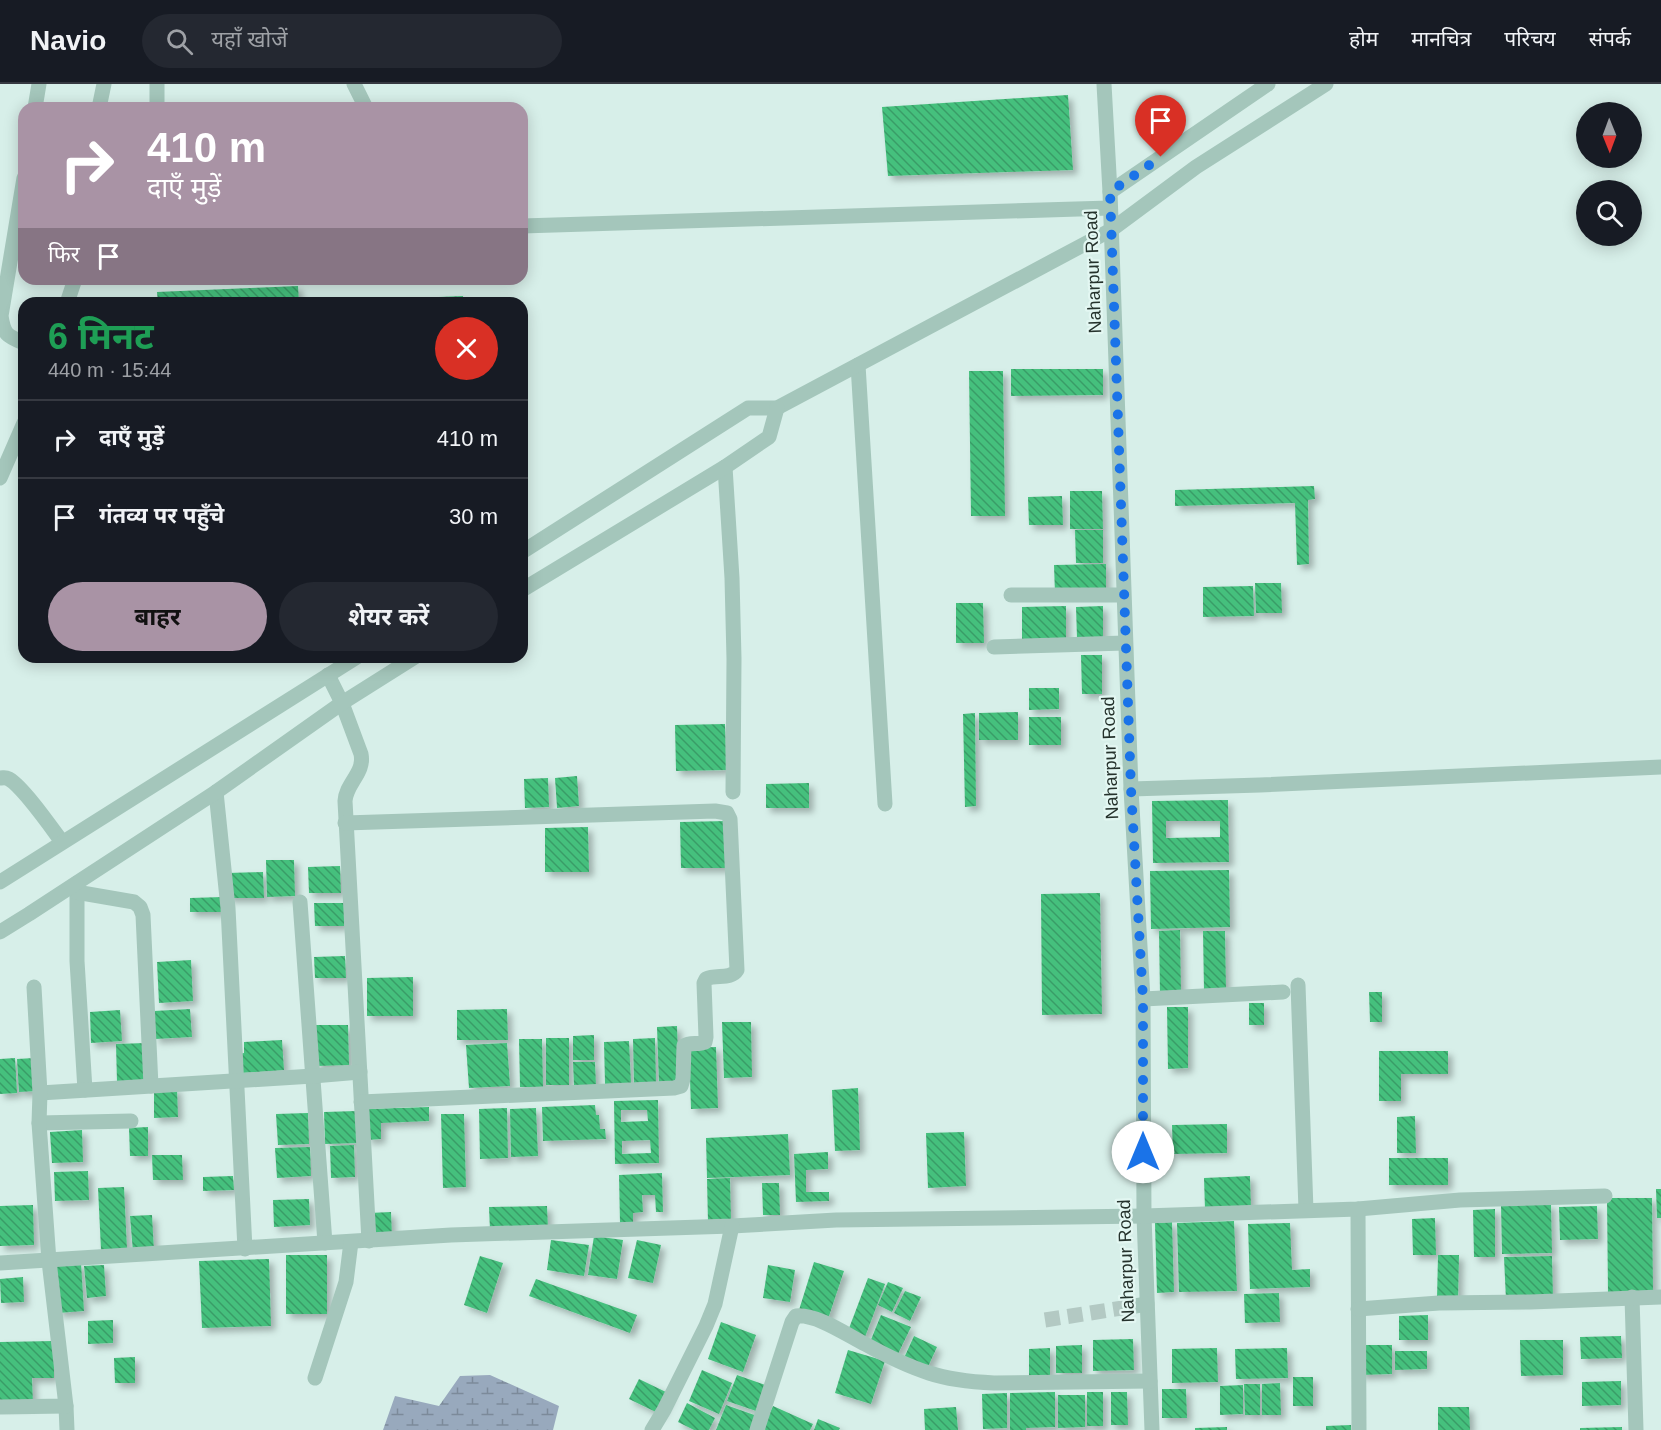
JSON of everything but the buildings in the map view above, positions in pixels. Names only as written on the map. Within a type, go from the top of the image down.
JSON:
[{"type":"street","points":[[36,102],[39,84]]},
{"type":"street","points":[[100,102],[104,84]]},
{"type":"street","points":[[157,84],[157,102]]},
{"type":"street","points":[[354,84],[363,102]]},
{"type":"street","name":"Naharpur Road","points":[[1104,84],[1131,789],[1143,999],[1144,1216],[1152,1430]]},
{"type":"street","points":[[528,226],[1110,200],[1268,84]]},
{"type":"street","points":[[528,548],[748,408],[777,408],[1111,230],[1196,167],[1326,84]]},
{"type":"street","points":[[18,202],[6,249],[1,316],[3,329],[8,336],[18,340]]},
{"type":"street","points":[[858,365],[885,804]]},
{"type":"street","points":[[528,586],[725,467],[769,436],[777,408]]},
{"type":"street","points":[[0,478],[18,437]]},
{"type":"street","points":[[725,467],[734,659],[733,792]]},
{"type":"street","points":[[1011,595],[1123,595]]},
{"type":"street","points":[[994,647],[1125,643]]},
{"type":"street","points":[[0,882],[347,663]]},
{"type":"street","points":[[0,932],[76,888],[342,703],[405,663]]},
{"type":"street","points":[[328,675],[342,703],[363,761],[345,795],[345,823],[369,1240]]},
{"type":"street","points":[[1131,789],[1661,767]]},
{"type":"street","points":[[0,778],[6,778],[22,791],[62,842]]},
{"type":"street","points":[[216,792],[228,908],[245,1249]]},
{"type":"street","points":[[345,823],[715,811],[727,813],[730,819],[737,970],[731,976],[711,977],[704,983],[705,1042],[684,1046],[681,1086],[361,1102]]},
{"type":"street","points":[[76,888],[134,902],[140,907],[143,915],[151,1086]]},
{"type":"street","points":[[76,888],[77,961],[85,1090]]},
{"type":"street","points":[[300,902],[325,1243]]},
{"type":"street","points":[[1298,985],[1306,1210]]},
{"type":"street","points":[[34,987],[40,1093],[39,1123],[48,1261],[67,1430]]},
{"type":"street","points":[[1143,999],[1283,992]]},
{"type":"street","points":[[40,1093],[360,1072]]},
{"type":"street","points":[[39,1123],[131,1120]]},
{"type":"street","points":[[0,1263],[452,1235],[732,1226],[836,1220],[1144,1216],[1358,1209],[1461,1200],[1605,1196]]},
{"type":"street","points":[[1358,1209],[1359,1430]]},
{"type":"street","points":[[652,1430],[715,1304],[732,1226]]},
{"type":"street","points":[[315,1378],[346,1282],[351,1242]]},
{"type":"street","points":[[1632,1297],[1636,1430]]},
{"type":"street","points":[[1358,1308],[1439,1303],[1661,1297]]},
{"type":"street","points":[[1129,1307],[1147,1304]]},
{"type":"street","points":[[757,1430],[792,1322],[796,1316],[809,1317],[928,1373],[949,1378],[994,1383],[1150,1381]]},
{"type":"street","points":[[0,1407],[66,1406]]},
{"type":"green space","points":[[490,1375],[559,1406],[553,1430],[383,1430],[395,1396],[439,1406],[460,1376]]},
{"type":"tunnel","points":[[1045,1320],[1129,1307]]},
{"type":"route","points":[[1143,1152],[1143,999],[1123,595],[1110,192],[1161,157]]}]
